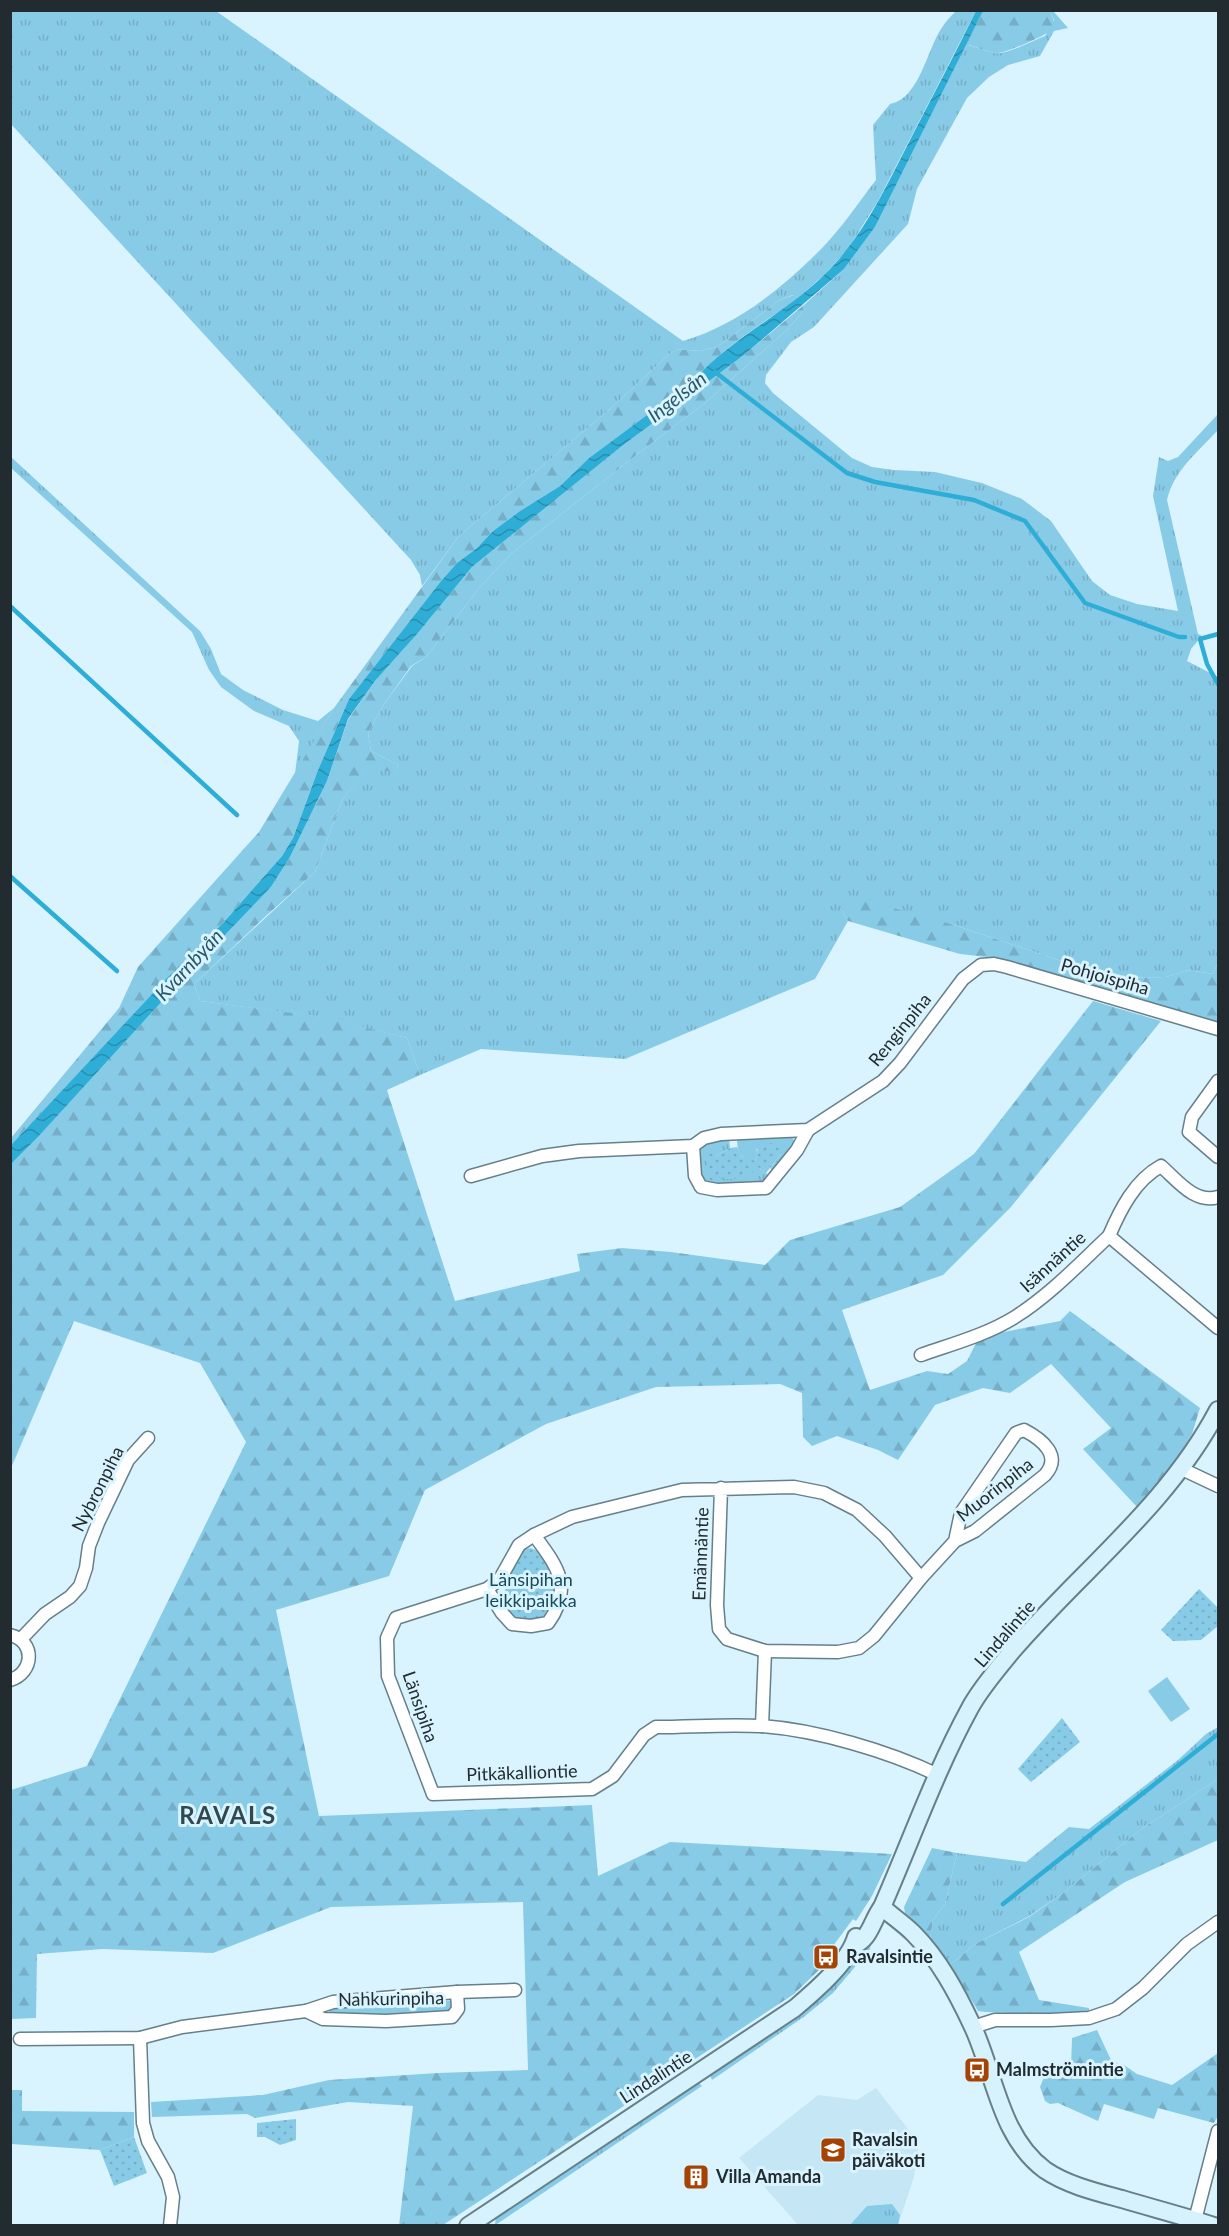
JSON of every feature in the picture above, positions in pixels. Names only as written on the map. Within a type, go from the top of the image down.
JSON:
[{"type":"street","name":"Pohjoispiha","points":[[981,964],[1007,967],[1218,1029]]},
{"type":"street","name":"Renginpiha","points":[[693,1146],[694,1176],[701,1187],[717,1190],[766,1188],[797,1150],[808,1130],[883,1081],[900,1063],[963,979],[981,964]]},
{"type":"street","points":[[1218,1081],[1192,1118],[1188,1132],[1218,1157]]},
{"type":"street","points":[[471,1176],[542,1156],[579,1151],[693,1146],[704,1138],[721,1134],[808,1130]]},
{"type":"street","points":[[1109,1236],[1118,1213],[1137,1187],[1151,1172],[1161,1166],[1193,1194],[1205,1200],[1218,1197]]},
{"type":"street","name":"Isännäntie","points":[[921,1355],[991,1329],[1013,1318],[1045,1296],[1109,1236],[1218,1328]]},
{"type":"street","name":"Lindalintie","points":[[479,2222],[795,2008],[817,1989],[853,1946],[868,1935],[971,1706],[1013,1651],[1137,1522],[1182,1469],[1205,1436],[1218,1410]]},
{"type":"street","name":"Muorinpiha","points":[[921,1578],[955,1541],[975,1531],[1045,1476],[1052,1467],[1053,1459],[1043,1443],[1024,1430],[1016,1433],[961,1513],[955,1541]]},
{"type":"street","name":"Nybronpiha","points":[[10,1680],[19,1677],[28,1666],[29,1651],[16,1637],[70,1597],[80,1586],[88,1546],[98,1523],[128,1460],[148,1438]]},
{"type":"street","points":[[1182,1469],[1218,1486]]},
{"type":"street","name":"Emännäntie","points":[[795,1487],[824,1493],[856,1510],[885,1536],[921,1578],[874,1636],[859,1648],[838,1653],[765,1651],[727,1639],[719,1629],[717,1605],[721,1488],[795,1487]]},
{"type":"street","points":[[534,1535],[555,1564],[562,1582],[560,1602],[556,1613],[548,1623],[531,1626],[512,1624],[487,1589],[500,1579],[519,1545],[534,1535],[572,1517],[617,1505],[682,1490],[721,1488]]},
{"type":"street","name":"Länsipiha","points":[[433,1794],[388,1676],[387,1638],[396,1618],[487,1589]]},
{"type":"street","points":[[762,1726],[765,1651]]},
{"type":"street","name":"Pitkäkalliontie","points":[[433,1794],[592,1789],[613,1776],[644,1735],[656,1727],[762,1726],[827,1737],[914,1763],[938,1775]]},
{"type":"street","points":[[878,1912],[913,1933],[930,1953],[952,1986],[973,2027],[1013,2134],[1030,2156],[1045,2170],[1080,2187],[1214,2226]]},
{"type":"street","points":[[973,2027],[995,2020],[1089,2018],[1116,2009],[1143,1988],[1187,1944],[1218,1922]]},
{"type":"street","name":"Nahkurinpiha","points":[[20,2039],[140,2038],[182,2027],[306,2011],[333,2002],[457,1992],[515,1990]]},
{"type":"street","name":"Nahkurinpiha","points":[[306,2011],[323,2019],[386,2021],[452,2018],[458,2009],[457,1992]]},
{"type":"street","points":[[140,2038],[143,2123],[148,2141],[168,2177],[173,2197],[170,2226]]},
{"type":"street","points":[[1195,2220],[1218,2131]]},
{"type":"shaded area","name":"Ravalsin päiväkoti","points":[[876,2088],[919,2143],[914,2177],[898,2225],[798,2225],[739,2158],[818,2095],[857,2100]]},
{"type":"green space","points":[[11,11],[216,11],[683,341],[723,325],[760,302],[809,261],[831,238],[876,180],[873,125],[890,104],[900,100],[915,84],[936,38],[950,17],[956,11],[976,11],[878,201],[848,249],[825,274],[798,298],[793,295],[780,300],[717,347],[700,351],[675,349],[610,409],[459,536],[422,586],[420,575],[411,560],[11,124]]},
{"type":"green space","points":[[983,11],[1050,11],[1054,24],[1049,32],[1001,53],[969,45],[964,48]]},
{"type":"green space","points":[[1050,11],[1054,12],[1068,28],[1054,31],[1040,56],[1008,65],[989,77],[967,98],[917,189],[908,224],[814,327],[791,342],[766,375],[765,383],[773,393],[852,458],[872,467],[935,472],[982,483],[1022,499],[1051,521],[1092,581],[1110,595],[1137,604],[1178,611],[1153,496],[1159,457],[1168,461],[1178,457],[1218,414],[1218,430],[1181,470],[1170,489],[1167,500],[1198,634],[1202,636],[1191,649],[1187,661],[1218,677],[1218,962],[1213,974],[1188,970],[1166,977],[1112,978],[948,923],[842,911],[848,921],[815,979],[625,1059],[481,1049],[420,1075],[407,1038],[321,1017],[200,1001],[194,984],[315,872],[342,800],[370,764],[396,773],[398,765],[371,751],[368,733],[384,704],[412,666],[426,657],[480,587],[511,554],[705,403],[789,328],[803,311],[805,304],[844,269],[875,227],[964,48],[968,45],[989,52],[1001,53],[1027,44],[1045,36],[1054,20]]},
{"type":"green space","points":[[794,295],[798,298],[792,304],[731,346],[694,380],[589,458],[560,486],[493,531],[477,548],[457,563],[349,699],[318,770],[293,838],[282,856],[224,922],[157,989],[11,1145],[11,1138],[119,1008],[138,967],[259,832],[334,708],[459,536],[610,409],[675,349],[700,351],[717,347],[780,300]]},
{"type":"green space","points":[[805,304],[803,311],[789,328],[705,403],[511,554],[480,587],[426,657],[411,666],[384,704],[368,733],[371,751],[398,765],[396,774],[370,765],[342,800],[315,872],[194,984],[200,1001],[324,1017],[407,1038],[420,1075],[387,1090],[455,1301],[580,1271],[577,1254],[622,1248],[671,1252],[765,1265],[790,1240],[900,1207],[974,1154],[1093,1001],[1161,1021],[1011,1207],[943,1275],[842,1310],[870,1390],[927,1371],[948,1374],[967,1361],[976,1343],[993,1334],[1060,1321],[1070,1311],[1200,1408],[1192,1434],[1170,1470],[1137,1507],[1083,1449],[1111,1428],[1051,1364],[1010,1393],[983,1388],[935,1405],[898,1460],[878,1450],[837,1436],[812,1446],[803,1437],[802,1393],[780,1384],[656,1387],[546,1424],[425,1490],[389,1576],[276,1610],[319,1816],[592,1805],[598,1876],[670,1842],[892,1854],[872,1896],[856,1921],[853,1919],[830,1950],[826,1947],[814,1963],[820,1969],[794,1994],[443,2225],[399,2226],[413,2106],[348,2102],[255,2118],[247,2114],[152,2117],[151,2102],[263,2095],[329,2080],[528,2070],[523,1902],[331,1907],[213,1953],[103,1949],[37,1954],[36,2018],[11,2019],[11,1790],[87,1766],[246,1442],[200,1363],[74,1321],[11,1468],[11,1164],[271,887],[290,857],[327,781],[348,720],[375,681],[472,567],[622,446],[744,355]]},
{"type":"green space","points":[[10,456],[200,631],[211,649],[221,674],[243,690],[283,710],[318,721],[334,708],[295,774],[299,741],[289,726],[254,711],[221,687],[209,670],[192,632],[11,468]]},
{"type":"green space","points":[[867,901],[948,923],[1112,978],[1166,977],[1188,970],[1213,974],[1218,962],[1218,1024],[995,958],[960,954],[848,921],[842,911],[850,903]]},
{"type":"green space","points":[[792,1136],[796,1146],[773,1171],[770,1168],[780,1155],[756,1149],[758,1152],[755,1161],[750,1161],[740,1154],[738,1147],[737,1138]]},
{"type":"green space","points":[[729,1139],[730,1148],[716,1156],[708,1155],[758,1167],[771,1177],[761,1184],[712,1186],[702,1182],[698,1150],[714,1141]]},
{"type":"green space","points":[[780,1143],[780,1155],[766,1173],[758,1167],[747,1178],[709,1180],[707,1161],[712,1150],[716,1156],[730,1148],[737,1147],[742,1157],[755,1161],[758,1152],[756,1144]]},
{"type":"green space","name":"Länsipihan leikkipaikka","points":[[530,1548],[542,1554],[550,1566],[555,1580],[555,1594],[551,1607],[543,1617],[530,1621],[512,1617],[505,1590],[511,1567],[521,1550]]},
{"type":"green space","points":[[1199,1589],[1218,1608],[1218,1626],[1201,1640],[1173,1641],[1161,1630]]},
{"type":"green space","points":[[1167,1677],[1190,1709],[1171,1722],[1148,1691]]},
{"type":"green space","points":[[1062,1718],[1080,1742],[1031,1782],[1018,1769]]},
{"type":"green space","points":[[1218,1727],[1218,1779],[1140,1830],[1063,1893],[1028,1917],[975,1944],[950,1965],[930,1940],[933,1920],[945,1904],[957,1853],[1026,1862],[1069,1827],[1089,1829],[1178,1760],[1206,1734]]},
{"type":"green space","points":[[1218,1779],[1218,1840],[1125,1882],[1019,1952],[1039,2000],[1089,2008],[1089,2012],[1068,2015],[978,2011],[950,1965],[975,1944],[1029,1917],[1063,1893],[1140,1830]]},
{"type":"green space","points":[[932,1848],[957,1853],[945,1904],[933,1920],[930,1940],[905,1913],[904,1907]]},
{"type":"green space","points":[[871,1942],[870,1949],[833,1993],[805,2016],[712,2080],[709,2073],[859,1948]]},
{"type":"green space","points":[[451,2001],[452,2014],[383,2017],[329,2016],[330,2007],[361,2003]]},
{"type":"green space","points":[[1097,2030],[1112,2062],[1124,2065],[1137,2074],[1172,2085],[1218,2053],[1218,2116],[1214,2123],[1158,2108],[1154,2119],[1104,2104],[1098,2121],[1058,2103],[1050,2104],[1045,2101],[1040,2087],[1046,2072],[1052,2069],[1071,2068],[1072,2038]]},
{"type":"green space","points":[[698,2082],[702,2086],[495,2224],[496,2217]]},
{"type":"green space","points":[[10,2090],[22,2090],[22,2111],[134,2112],[134,2137],[100,2150],[11,2144]]},
{"type":"green space","points":[[296,2119],[296,2140],[280,2145],[265,2137],[257,2137],[257,2123]]},
{"type":"green space","points":[[134,2137],[147,2173],[114,2186],[100,2150]]},
{"type":"green space","points":[[892,2204],[900,2215],[898,2225],[850,2225],[867,2206]]},
{"type":"water","points":[[976,11],[983,11],[875,227],[844,269],[744,355],[622,446],[472,567],[375,681],[348,719],[327,781],[290,857],[271,887],[11,1164],[11,1145],[168,977],[224,922],[282,856],[293,838],[318,770],[349,699],[457,563],[477,548],[493,531],[560,486],[589,458],[694,380],[724,351],[793,302],[839,260],[883,193]]},
{"type":"waterway","points":[[715,372],[847,473],[875,482],[974,500],[1025,521],[1085,603],[1179,637],[1185,637]]},
{"type":"waterway","points":[[10,606],[237,815]]},
{"type":"waterway","points":[[1218,634],[1200,639],[1207,664],[1218,684]]},
{"type":"waterway","points":[[10,876],[117,971]]},
{"type":"waterway","points":[[1003,1904],[1218,1734]]},
{"type":"place","name":"Ravalsintie","points":[[826,1957]]},
{"type":"place","name":"Malmströmintie","points":[[977,2070]]},
{"type":"place","name":"Ravalsin päiväkoti","points":[[833,2150]]},
{"type":"place","name":"Villa Amanda","points":[[696,2177]]},
{"type":"district","name":"RAVALS","points":[[228,1816]]},
{"type":"water label","name":"Ingelsån","points":[[677,397]]},
{"type":"water label","name":"Kvarnbyån","points":[[189,965]]}]
